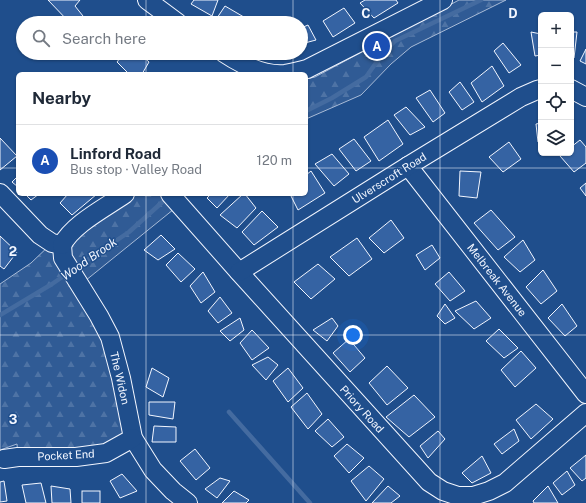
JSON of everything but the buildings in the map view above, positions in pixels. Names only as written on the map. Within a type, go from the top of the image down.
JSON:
[{"type":"street","points":[[147,0],[169,16]]},
{"type":"street","points":[[293,72],[307,69],[443,0]]},
{"type":"street","points":[[230,60],[237,69],[258,72]]},
{"type":"street","name":"Ulverscroft Road","points":[[238,272],[408,166],[522,97],[538,90]]},
{"type":"street","points":[[574,91],[586,97]]},
{"type":"street","name":"Melbreak Avenue","points":[[408,166],[586,394]]},
{"type":"street","points":[[0,193],[40,235],[52,243],[62,245],[67,237],[84,222],[122,196]]},
{"type":"street","name":"Priory Road","points":[[173,198],[238,272],[429,482],[444,491],[458,496],[473,496],[489,491],[505,483],[586,413]]},
{"type":"street","name":"The Widon","points":[[62,245],[63,258],[99,316],[110,337],[122,378],[133,438],[153,470],[172,490],[188,503]]},
{"type":"street","name":"Pocket End","points":[[13,453],[76,457],[106,453],[133,438]]},
{"type":"green space","points":[[459,0],[506,0],[411,47],[391,64],[361,95],[308,118],[308,79],[315,77]]},
{"type":"green space","points":[[122,196],[172,196],[179,205],[80,285],[99,316],[133,438],[106,453],[18,457],[17,444],[0,450],[0,284],[31,263],[52,243]]},
{"type":"waterway","name":"Wood Brook","points":[[308,110],[332,98],[366,77],[383,53],[395,41],[481,0]]},
{"type":"waterway","name":"Wood Brook","points":[[74,269],[129,232],[168,197]]},
{"type":"waterway","name":"Wood Brook","points":[[0,315],[68,273]]},
{"type":"waterway","points":[[229,412],[310,503]]},
{"type":"place","name":"Linford Road","points":[[377,46]]}]
